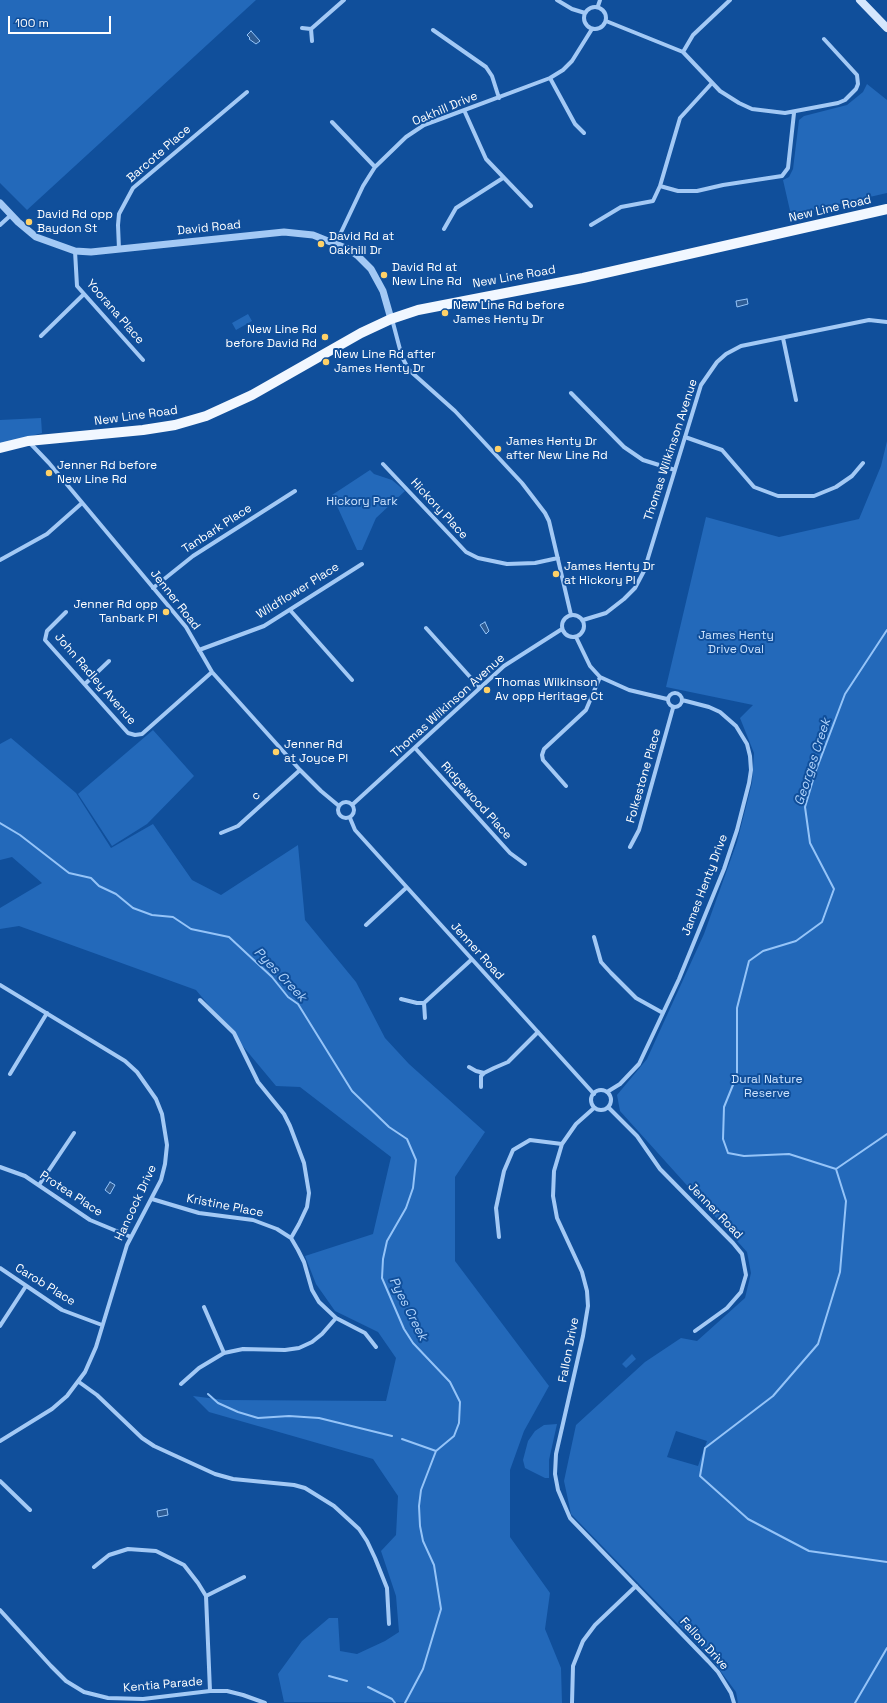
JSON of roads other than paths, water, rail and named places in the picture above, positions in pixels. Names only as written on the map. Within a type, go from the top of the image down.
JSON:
[{"type":"main road","points":[[860,0],[887,28]]},
{"type":"main road","name":"New Line Road","points":[[0,448],[28,441],[143,430],[175,425],[206,416],[252,395],[318,356],[391,319],[418,310],[583,278],[887,209]]},
{"type":"street","points":[[302,28],[311,29],[344,0]]},
{"type":"street","points":[[557,0],[572,9],[585,14]]},
{"type":"street","points":[[598,6],[600,0]]},
{"type":"street","points":[[683,52],[693,35],[730,0]]},
{"type":"street","points":[[598,6],[604,10],[606,22],[602,27],[592,29],[586,24],[585,14],[591,7],[598,6]]},
{"type":"street","points":[[606,22],[683,52],[712,83],[729,97],[752,109],[785,113],[794,113],[838,103],[851,95],[858,84],[857,75],[824,38]]},
{"type":"street","points":[[311,29],[312,41]]},
{"type":"street","name":"Oakhill Drive","points":[[336,243],[353,204],[375,167],[406,137],[424,125],[550,78],[563,70],[572,61],[592,29]]},
{"type":"street","points":[[434,30],[486,67],[492,76],[499,98]]},
{"type":"street","points":[[550,78],[575,124],[584,133]]},
{"type":"street","points":[[591,225],[621,207],[653,200],[660,186],[680,118],[712,83]]},
{"type":"street","name":"Barcote Place","points":[[119,249],[119,214],[133,188],[247,92]]},
{"type":"street","points":[[464,110],[486,159],[531,206]]},
{"type":"street","points":[[660,186],[678,190],[697,191],[723,185],[782,176],[788,168],[794,113]]},
{"type":"street","points":[[332,122],[375,167]]},
{"type":"street","points":[[444,229],[456,208],[503,178]]},
{"type":"street","name":"David Road","points":[[0,203],[11,216],[36,237],[76,251],[91,252],[294,232],[313,235],[336,243],[358,256],[371,269],[383,290],[391,319]]},
{"type":"street","points":[[0,225],[11,216]]},
{"type":"street","name":"Yoorana Place","points":[[76,251],[77,286],[143,360]]},
{"type":"street","points":[[41,336],[83,294]]},
{"type":"street","points":[[391,319],[402,357],[409,370],[455,411],[540,504],[548,521],[571,615]]},
{"type":"street","name":"Thomas Wilkinson Avenue","points":[[583,620],[606,613],[624,600],[635,588],[644,571],[701,385],[716,362],[726,354],[741,346],[870,320],[887,322]]},
{"type":"street","points":[[783,338],[796,400]]},
{"type":"street","points":[[572,393],[624,447],[643,460],[675,470]]},
{"type":"street","points":[[685,437],[722,450],[754,487],[778,496],[814,496],[836,487],[852,476],[863,463]]},
{"type":"street","name":"Jenner Road","points":[[28,441],[50,463],[186,627],[212,672],[300,770],[339,806]]},
{"type":"street","name":"Hickory Place","points":[[383,464],[466,552],[478,558],[508,564],[535,563],[558,558]]},
{"type":"street","name":"Tanbark Place","points":[[153,588],[193,556],[295,491]]},
{"type":"street","points":[[0,560],[47,534],[82,503]]},
{"type":"street","name":"Wildflower Place","points":[[199,650],[264,626],[362,564]]},
{"type":"street","points":[[290,610],[352,680]]},
{"type":"street","name":"John Radley Avenue","points":[[66,612],[47,631],[45,640],[128,733],[135,735],[142,734],[212,672]]},
{"type":"street","points":[[571,615],[578,615],[583,620],[584,630],[576,637],[569,636],[562,629],[562,622],[571,615]]},
{"type":"street","points":[[426,628],[480,688]]},
{"type":"street","name":"Thomas Wilkinson Avenue","points":[[352,805],[504,666],[562,629]]},
{"type":"street","points":[[576,637],[590,666],[600,677],[629,690],[667,699]]},
{"type":"street","points":[[85,684],[109,661]]},
{"type":"street","points":[[566,786],[543,760],[542,755],[544,749],[586,710],[600,677]]},
{"type":"street","points":[[676,693],[682,700],[679,706],[673,708],[669,705],[667,699],[672,694],[676,693]]},
{"type":"street","name":"James Henty Drive","points":[[607,1092],[620,1084],[639,1064],[663,1013],[701,928],[724,869],[737,830],[751,770],[747,744],[742,734],[729,719],[709,707],[682,700]]},
{"type":"street","name":"Folkestone Place","points":[[630,847],[639,830],[673,708]]},
{"type":"street","name":"Ridgewood Place","points":[[415,748],[510,853],[525,864]]},
{"type":"street","name":"c","points":[[221,833],[238,826],[300,770]]},
{"type":"street","points":[[346,802],[352,805],[354,811],[350,818],[345,819],[340,816],[338,811],[339,806],[346,802]]},
{"type":"street","name":"Jenner Road","points":[[350,818],[355,830],[406,888],[594,1094]]},
{"type":"street","points":[[366,925],[406,888]]},
{"type":"street","points":[[594,937],[601,962],[636,998],[663,1013]]},
{"type":"street","points":[[402,999],[417,1004],[424,1003],[471,960]]},
{"type":"street","name":"Hancock Drive","points":[[0,984],[125,1061],[138,1072],[156,1099],[162,1114],[167,1144],[165,1164],[161,1180],[130,1237],[91,1361],[79,1382],[67,1396],[52,1409],[0,1441]]},
{"type":"street","points":[[200,1000],[234,1033],[258,1082],[284,1114],[294,1135],[304,1163],[309,1193],[307,1207],[290,1238]]},
{"type":"street","points":[[424,1003],[425,1018]]},
{"type":"street","points":[[10,1074],[47,1013]]},
{"type":"street","points":[[468,1067],[476,1071],[484,1072],[508,1062],[538,1032]]},
{"type":"street","points":[[481,1087],[481,1076],[484,1072]]},
{"type":"street","points":[[602,1090],[607,1092],[611,1098],[608,1108],[603,1110],[594,1108],[591,1102],[594,1094],[602,1090]]},
{"type":"street","name":"Fallon Drive","points":[[594,1108],[576,1124],[562,1144],[554,1171],[553,1196],[557,1218],[582,1272],[587,1291],[588,1306],[580,1351],[556,1454],[555,1474],[558,1490],[570,1518],[718,1672],[731,1693],[734,1703]]},
{"type":"street","name":"Jenner Road","points":[[608,1108],[637,1136],[660,1169],[734,1243],[742,1254],[746,1275],[741,1292],[727,1308],[695,1331]]},
{"type":"street","points":[[39,1185],[74,1133]]},
{"type":"street","points":[[499,1237],[496,1208],[504,1171],[513,1150],[530,1140],[562,1144]]},
{"type":"street","name":"Protea Place","points":[[0,1168],[25,1176],[90,1220],[130,1237]]},
{"type":"street","name":"Kristine Place","points":[[152,1199],[199,1213],[253,1220],[265,1223],[278,1229],[290,1238],[304,1262],[312,1290],[319,1302],[336,1318],[365,1333],[376,1347]]},
{"type":"street","name":"Carob Place","points":[[0,1268],[62,1310],[102,1325]]},
{"type":"street","points":[[0,1326],[26,1286]]},
{"type":"street","points":[[204,1306],[224,1353]]},
{"type":"street","points":[[181,1384],[199,1368],[224,1353],[243,1349],[285,1350],[299,1348],[317,1338],[336,1318]]},
{"type":"street","points":[[79,1382],[97,1395],[142,1438],[154,1446],[215,1474],[233,1479],[294,1485],[305,1488],[334,1506],[359,1529],[367,1541],[375,1558],[387,1588],[388,1624]]},
{"type":"street","points":[[0,1481],[30,1510]]},
{"type":"street","points":[[94,1567],[109,1555],[128,1549],[156,1551],[184,1565],[206,1596],[210,1691]]},
{"type":"street","points":[[206,1596],[244,1577]]},
{"type":"street","points":[[572,1703],[573,1666],[583,1641],[595,1625],[636,1586]]},
{"type":"street","name":"Kentia Parade","points":[[0,1610],[66,1681],[84,1692],[108,1698],[143,1701],[210,1691],[227,1691],[265,1703]]},
{"type":"waterway","name":"Georges Creek","points":[[887,630],[845,694],[815,773],[805,807],[810,843],[834,889],[822,922],[796,941],[763,951],[749,961],[737,1008],[737,1075],[724,1107],[723,1139],[728,1153],[744,1156],[789,1154],[836,1169],[846,1201],[840,1272],[818,1344],[773,1396],[705,1448],[700,1476],[748,1519],[809,1551],[887,1562]]},
{"type":"waterway","name":"Pyes Creek","points":[[0,823],[20,835],[69,873],[91,878],[99,886],[116,894],[133,908],[152,915],[173,917],[191,929],[229,937],[272,977],[288,997],[298,1004],[352,1091],[389,1127],[407,1139],[416,1160],[413,1188],[406,1208],[387,1241],[383,1259],[382,1278],[404,1329],[413,1343],[450,1382],[460,1402],[459,1423],[454,1436],[436,1451],[421,1490],[419,1506],[420,1526],[423,1541],[434,1565],[441,1609],[423,1669],[405,1703]]},
{"type":"waterway","points":[[836,1169],[887,1134]]},
{"type":"waterway","points":[[208,1394],[218,1403],[238,1412],[258,1418],[289,1416],[319,1418],[392,1436]]},
{"type":"waterway","points":[[402,1439],[436,1451]]},
{"type":"waterway","name":"Georges Creek","points":[[855,1703],[887,1648]]},
{"type":"waterway","points":[[329,1676],[347,1681]]},
{"type":"waterway","points":[[368,1687],[392,1699],[395,1703]]},
{"type":"place","name":"David Rd opp Baydon St","points":[[29,222]]},
{"type":"place","name":"David Rd at Oakhill Dr","points":[[321,244]]},
{"type":"place","name":"David Rd at New Line Rd","points":[[384,275]]},
{"type":"place","name":"New Line Rd before James Henty Dr","points":[[445,313]]},
{"type":"place","name":"New Line Rd before David Rd","points":[[325,337]]},
{"type":"place","name":"New Line Rd after James Henty Dr","points":[[326,362]]},
{"type":"place","name":"James Henty Dr after New Line Rd","points":[[498,449]]},
{"type":"place","name":"Jenner Rd before New Line Rd","points":[[49,473]]},
{"type":"place","name":"James Henty Dr at Hickory Pl","points":[[556,574]]},
{"type":"place","name":"Jenner Rd opp Tanbark Pl","points":[[166,612]]},
{"type":"place","name":"Thomas Wilkinson Av opp Heritage Ct","points":[[487,690]]},
{"type":"place","name":"Jenner Rd at Joyce Pl","points":[[276,752]]},
{"type":"park label","name":"Hickory Park","points":[[362,502]]},
{"type":"park label","name":"James Henty Drive Oval","points":[[736,643]]},
{"type":"park label","name":"Dural Nature Reserve","points":[[767,1087]]}]
